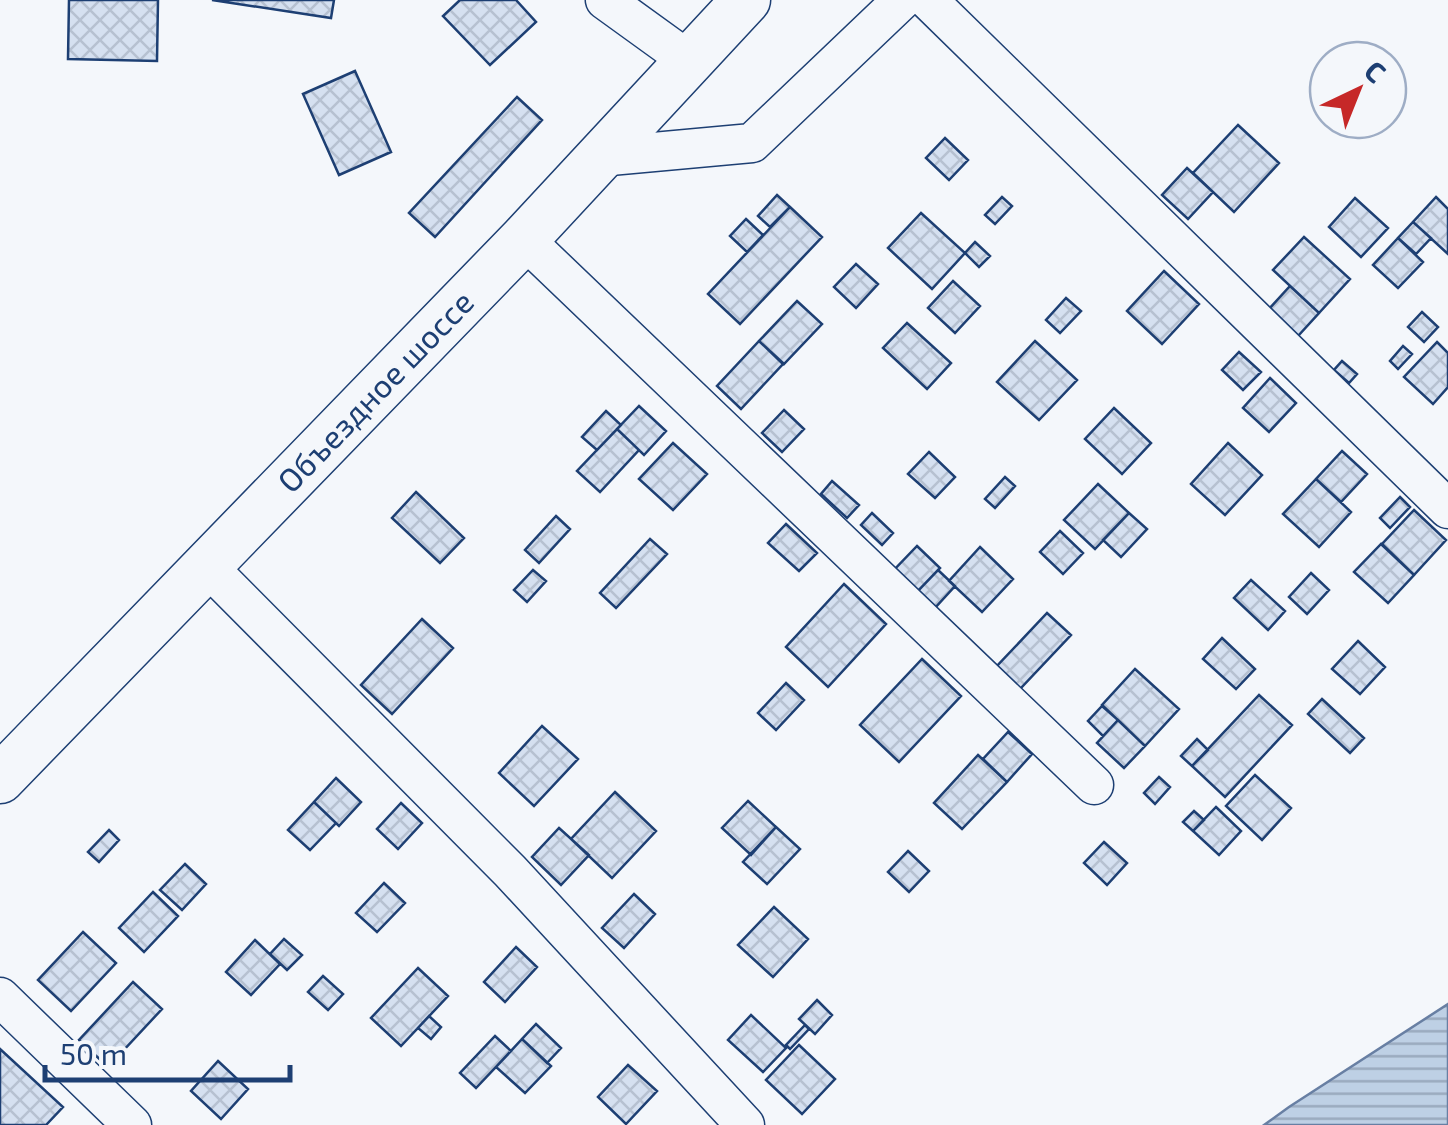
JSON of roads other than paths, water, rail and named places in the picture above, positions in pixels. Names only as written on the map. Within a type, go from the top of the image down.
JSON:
[{"type":"main road","name":"Объездное шоссе","points":[[0,779],[524,239],[746,0]]},
{"type":"street","points":[[605,0],[688,60]]},
{"type":"street","points":[[599,157],[752,143],[902,0]]},
{"type":"street","points":[[928,0],[1448,509]]},
{"type":"street","points":[[524,239],[1094,785]]},
{"type":"street","points":[[207,566],[510,872],[745,1125]]},
{"type":"street","points":[[0,997],[132,1125]]},
{"type":"water","points":[[1448,1004],[1448,1125],[1264,1125],[1289,1107]]}]
